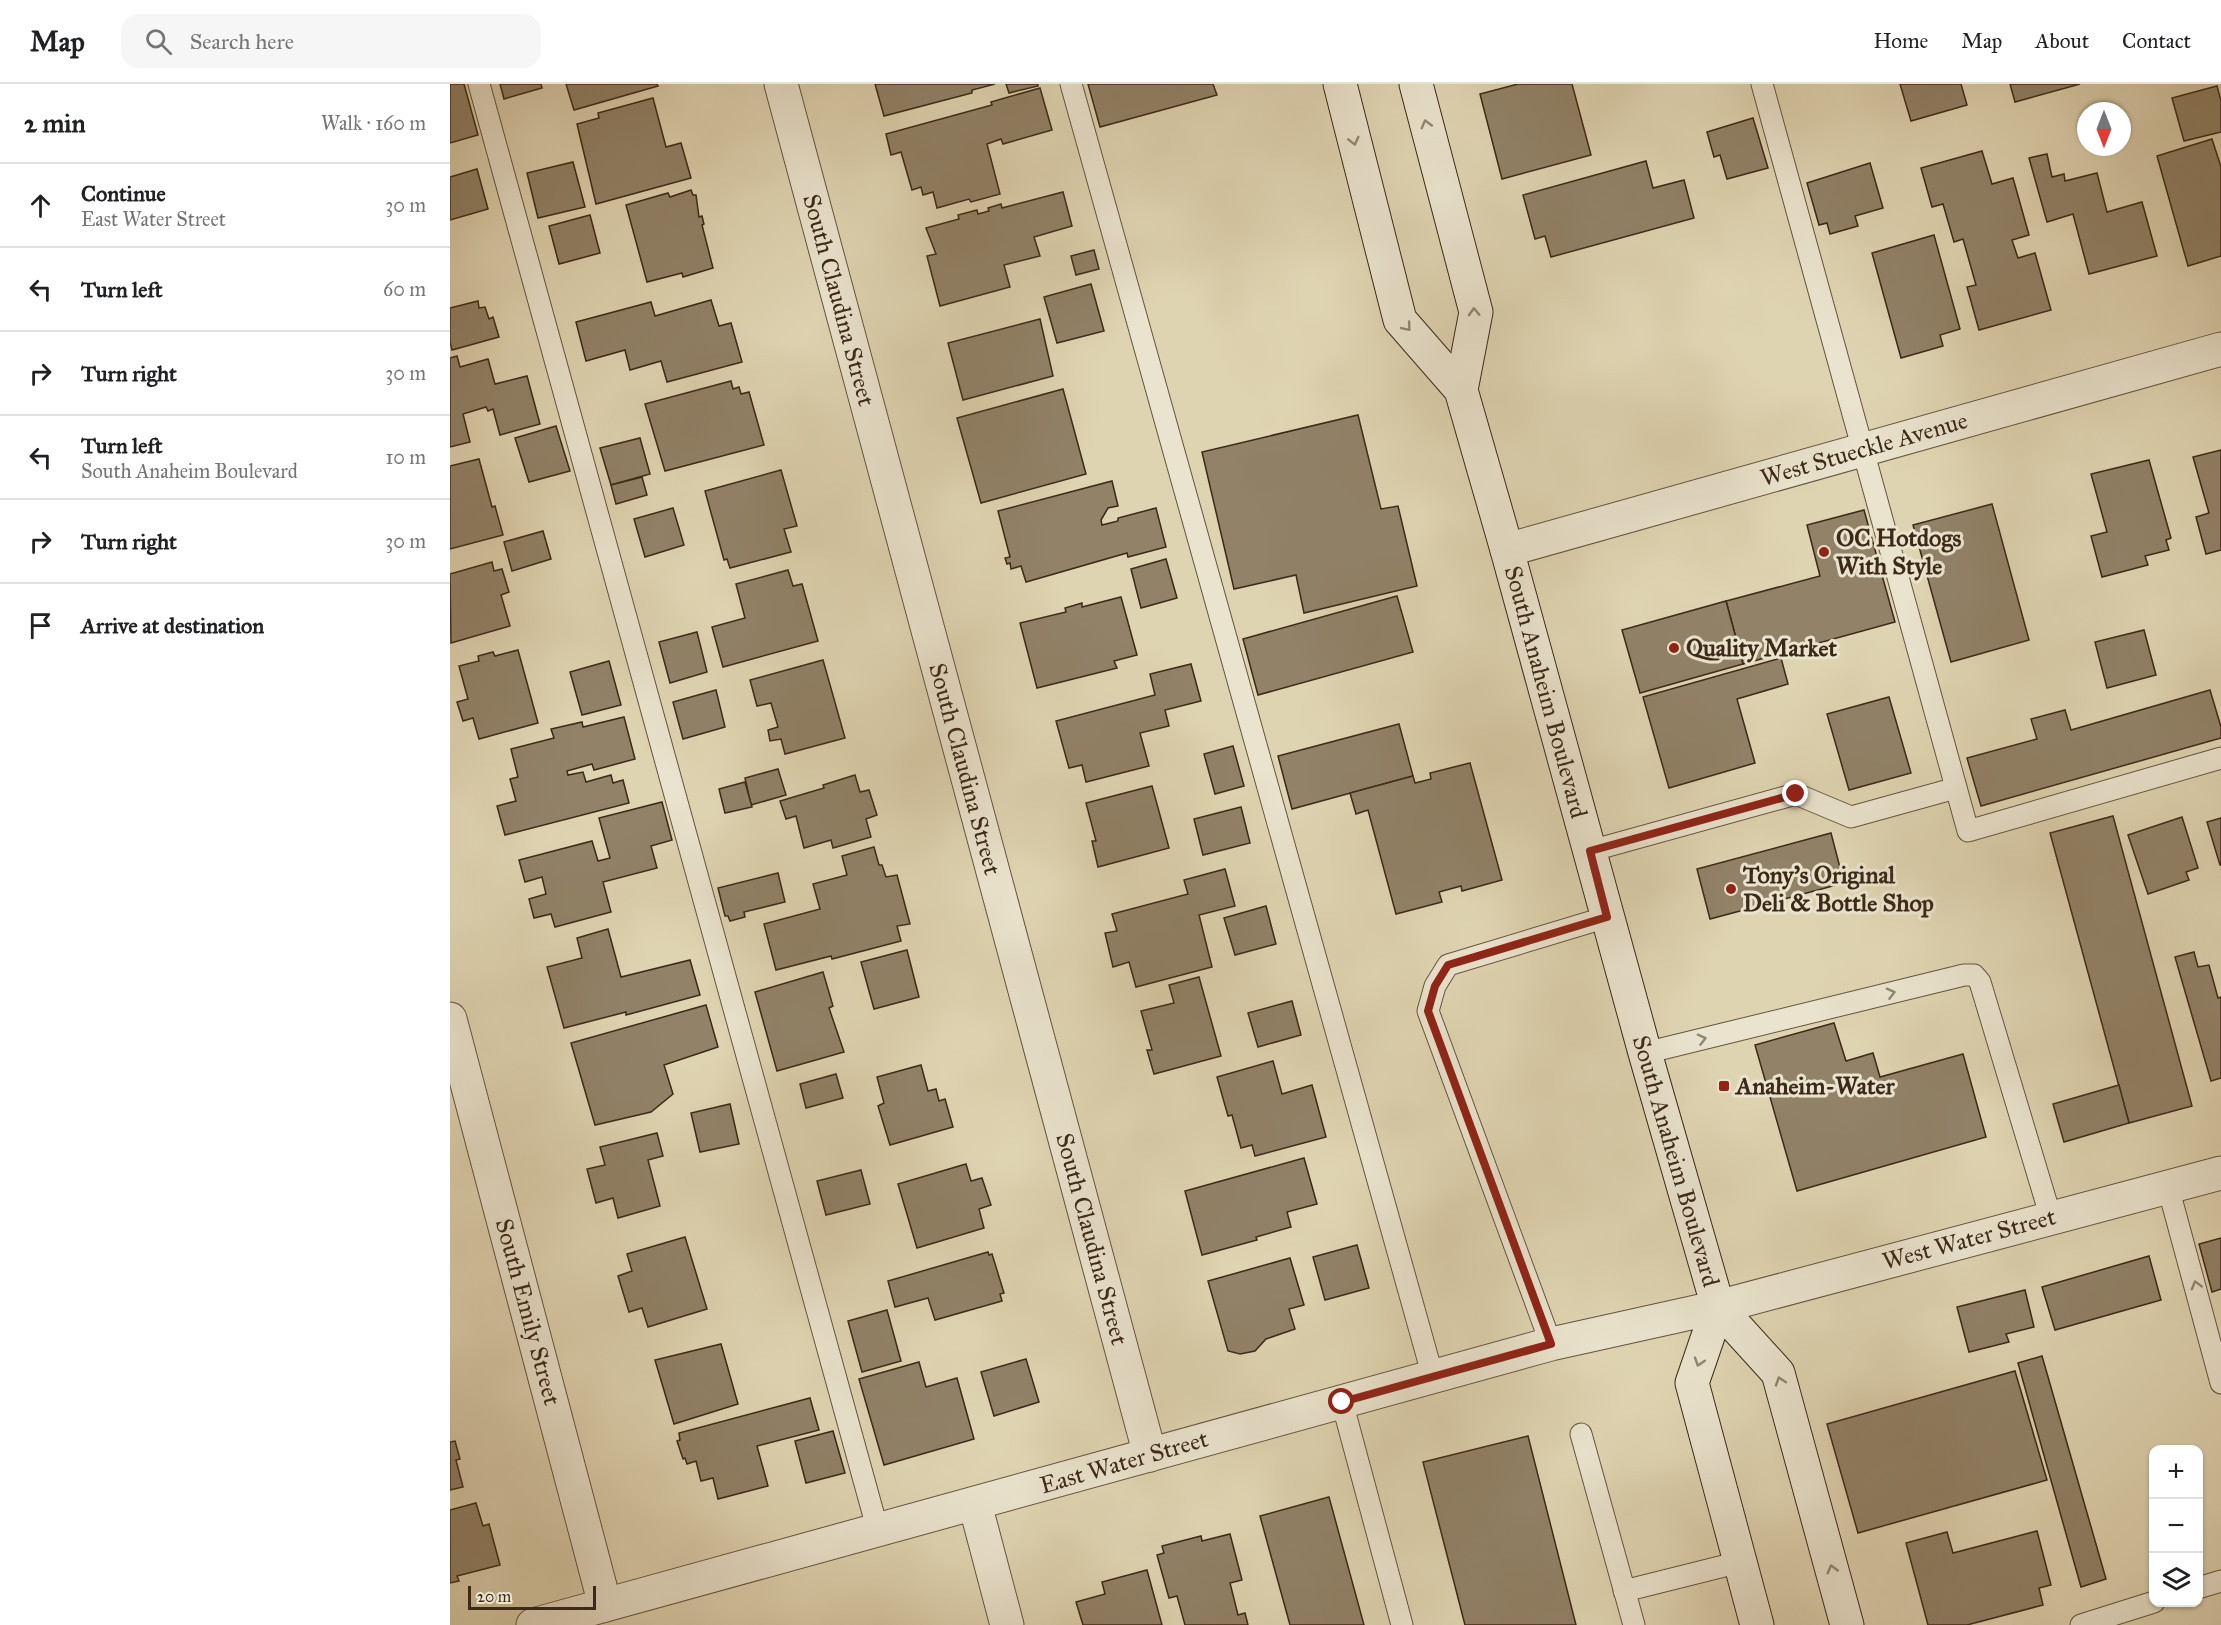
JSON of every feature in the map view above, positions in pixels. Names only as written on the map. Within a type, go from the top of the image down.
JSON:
[{"type":"street","name":"South Claudina Street","points":[[781,84],[1150,1455]]},
{"type":"street","name":"South Anaheim Boulevard","points":[[1340,84],[1400,320],[1461,390],[1718,1307],[1778,1373],[1847,1625]]},
{"type":"street","name":"South Anaheim Boulevard","points":[[1416,84],[1476,312],[1461,390]]},
{"type":"street","name":"West Stueckle Avenue","points":[[1507,550],[2221,349]]},
{"type":"street","name":"South Emily Street","points":[[450,1019],[605,1605]]},
{"type":"street","name":"West Water Street","points":[[1718,1307],[2221,1173]]},
{"type":"street","name":"East Water Street","points":[[533,1625],[1551,1344],[1718,1307]]},
{"type":"street","name":"South Anaheim Boulevard","points":[[1718,1307],[1692,1383],[1757,1625]]},
{"type":"street","points":[[975,1504],[1007,1625]]},
{"type":"lane","points":[[479,84],[878,1531]]},
{"type":"lane","points":[[1071,84],[1433,1377]]},
{"type":"lane","points":[[1762,84],[1968,831],[2221,758]]},
{"type":"lane","points":[[1590,851],[1796,794],[1851,817],[1956,788]]},
{"type":"lane","points":[[1551,1344],[1428,1011],[1435,986],[1448,965],[1607,917]]},
{"type":"lane","points":[[1645,1053],[1964,975],[1974,975],[1980,982],[2051,1218]]},
{"type":"lane","points":[[2168,1187],[2221,1383]]},
{"type":"lane","points":[[1342,1402],[1402,1625]]},
{"type":"lane","points":[[1581,1434],[1634,1625]]},
{"type":"lane","points":[[1624,1591],[1740,1563]]},
{"type":"lane","points":[[2203,1587],[2221,1581]]},
{"type":"lane","points":[[2081,1625],[2149,1604]]},
{"type":"building","points":[[450,84],[464,84],[478,135],[450,143]]},
{"type":"building","points":[[500,84],[541,84],[542,88],[504,99]]},
{"type":"building","points":[[566,84],[657,84],[658,86],[574,110]]},
{"type":"building","points":[[875,84],[995,84],[972,90],[972,93],[884,116]]},
{"type":"building","points":[[1006,84],[1038,84],[1038,86],[1009,93]]},
{"type":"building","points":[[1088,84],[1213,84],[1217,95],[1100,127]]},
{"type":"building","points":[[1518,84],[1572,84],[1591,155],[1502,179],[1480,94]]},
{"type":"building","points":[[1900,84],[1961,84],[1967,105],[1911,121]]},
{"type":"building","points":[[2010,84],[2080,84],[2015,102]]},
{"type":"building","points":[[2217,86],[2221,101],[2221,132],[2184,141],[2172,98]]},
{"type":"building","points":[[1040,88],[1052,130],[1003,144],[1001,139],[987,144],[1000,194],[971,202],[969,199],[937,208],[933,192],[923,195],[921,187],[912,190],[901,152],[891,155],[886,134],[992,105],[991,102]]},
{"type":"building","points":[[653,98],[666,147],[681,143],[691,178],[596,204],[577,124],[599,118],[598,113]]},
{"type":"building","points":[[1753,118],[1768,168],[1727,179],[1720,155],[1714,157],[1707,132]]},
{"type":"building","points":[[2212,139],[2221,167],[2221,256],[2188,266],[2157,156]]},
{"type":"building","points":[[1982,151],[1992,184],[2013,178],[2029,235],[2012,240],[2018,258],[2035,253],[2051,310],[1979,330],[1967,287],[1976,285],[1963,239],[1954,242],[1943,204],[1932,207],[1921,168]]},
{"type":"building","points":[[2047,154],[2052,177],[2064,174],[2065,181],[2097,173],[2107,212],[2142,202],[2157,256],[2089,274],[2073,214],[2047,222],[2029,158]]},
{"type":"building","points":[[1646,161],[1653,188],[1684,180],[1694,218],[1551,257],[1545,236],[1535,239],[1523,195]]},
{"type":"building","points":[[573,162],[585,207],[538,218],[527,173]]},
{"type":"building","points":[[1870,163],[1883,208],[1855,216],[1858,226],[1830,234],[1827,223],[1819,225],[1807,183]]},
{"type":"building","points":[[477,169],[488,209],[450,220],[450,177]]},
{"type":"building","points":[[691,190],[693,195],[696,195],[699,217],[702,216],[704,224],[702,225],[713,268],[683,277],[682,273],[647,282],[626,205],[668,193],[670,197]]},
{"type":"building","points":[[1063,192],[1072,226],[1034,237],[1040,256],[1004,265],[1010,287],[940,306],[927,256],[936,254],[926,228],[959,219],[958,215],[977,210],[978,214],[1001,204],[1002,208]]},
{"type":"building","points":[[590,215],[600,253],[559,264],[549,226]]},
{"type":"building","points":[[1934,235],[1960,329],[1940,335],[1943,346],[1901,358],[1872,253]]},
{"type":"building","points":[[1094,250],[1099,269],[1076,275],[1071,256]]},
{"type":"building","points":[[1091,284],[1104,331],[1057,343],[1044,297]]},
{"type":"building","points":[[711,300],[719,326],[731,323],[742,362],[667,382],[661,361],[630,370],[625,350],[586,361],[576,322],[651,302],[655,316]]},
{"type":"building","points":[[478,301],[479,308],[485,307],[489,319],[493,317],[499,337],[452,350],[450,308]]},
{"type":"building","points":[[1040,319],[1053,376],[963,400],[948,343]]},
{"type":"building","points":[[457,356],[460,367],[488,359],[495,384],[527,376],[540,424],[500,435],[493,409],[488,411],[486,407],[463,414],[470,442],[450,447],[450,358]]},
{"type":"building","points":[[731,381],[733,389],[739,387],[741,394],[749,392],[764,445],[665,471],[645,404]]},
{"type":"building","points":[[1063,389],[1086,474],[981,503],[957,418]]},
{"type":"building","points":[[1358,415],[1381,509],[1398,506],[1417,586],[1304,613],[1296,575],[1234,589],[1202,452]]},
{"type":"building","points":[[556,426],[570,471],[529,482],[515,438]]},
{"type":"building","points":[[640,438],[650,474],[611,485],[600,448]]},
{"type":"building","points":[[2221,450],[2221,550],[2206,554],[2196,517],[2209,513],[2193,457]]},
{"type":"building","points":[[479,459],[492,507],[495,506],[503,535],[450,549],[450,466]]},
{"type":"building","points":[[2149,460],[2171,538],[2166,540],[2169,550],[2145,556],[2148,565],[2102,577],[2091,536],[2107,532],[2091,474]]},
{"type":"building","points":[[781,470],[797,526],[784,529],[791,552],[730,568],[727,559],[724,560],[705,491]]},
{"type":"building","points":[[642,477],[647,495],[616,504],[611,485]]},
{"type":"building","points":[[1112,481],[1118,506],[1108,508],[1101,520],[1102,525],[1118,521],[1118,518],[1156,508],[1166,547],[1128,557],[1127,553],[1026,582],[1021,566],[1011,569],[1010,563],[1007,564],[1005,558],[1010,557],[998,511]]},
{"type":"building","points":[[1992,504],[2029,640],[1951,662],[1913,525]]},
{"type":"building","points":[[673,508],[684,545],[645,557],[634,519]]},
{"type":"building","points":[[1864,510],[1895,622],[1743,664],[1726,601],[1820,576],[1807,525]]},
{"type":"building","points":[[543,531],[551,559],[512,571],[504,542]]},
{"type":"building","points":[[1166,559],[1177,598],[1141,608],[1131,569]]},
{"type":"building","points":[[492,562],[494,571],[502,569],[509,592],[501,595],[510,626],[451,643],[450,574]]},
{"type":"building","points":[[788,570],[793,586],[802,584],[818,641],[723,667],[712,627],[745,618],[736,584]]},
{"type":"building","points":[[1397,596],[1413,652],[1258,695],[1243,639]]},
{"type":"building","points":[[1121,597],[1137,655],[1114,661],[1117,668],[1037,688],[1020,623],[1066,612],[1065,608],[1082,603],[1082,607]]},
{"type":"building","points":[[1726,601],[1743,664],[1640,693],[1622,630]]},
{"type":"building","points":[[2144,630],[2156,675],[2107,688],[2095,642]]},
{"type":"building","points":[[697,632],[707,672],[670,683],[659,642]]},
{"type":"building","points":[[518,650],[538,723],[479,739],[473,718],[463,721],[457,702],[468,699],[459,666],[479,661],[478,656],[493,652],[495,656]]},
{"type":"building","points":[[1781,658],[1788,684],[1737,699],[1755,763],[1669,788],[1643,697]]},
{"type":"building","points":[[823,660],[845,738],[785,754],[781,739],[770,741],[768,730],[778,727],[771,703],[757,706],[750,680]]},
{"type":"building","points":[[609,661],[621,705],[582,715],[570,672]]},
{"type":"building","points":[[1191,664],[1201,701],[1165,710],[1169,726],[1140,733],[1149,766],[1086,782],[1082,765],[1069,768],[1056,721],[1155,695],[1150,674]]},
{"type":"building","points":[[716,690],[725,727],[683,739],[673,702]]},
{"type":"building","points":[[2210,690],[2221,727],[2221,738],[1981,806],[1967,758],[2037,739],[2031,719],[2065,710],[2071,730]]},
{"type":"building","points":[[1889,697],[1911,773],[1849,790],[1827,714]]},
{"type":"building","points":[[624,717],[635,759],[594,770],[592,764],[567,771],[568,775],[583,772],[586,782],[611,775],[613,783],[623,780],[629,803],[505,835],[497,806],[516,801],[510,779],[518,777],[511,749],[554,738],[551,729],[582,722],[583,727]]},
{"type":"building","points":[[1399,724],[1413,776],[1292,809],[1278,756]]},
{"type":"building","points":[[1233,746],[1244,786],[1215,794],[1204,754]]},
{"type":"building","points":[[1470,763],[1502,880],[1462,891],[1461,886],[1439,892],[1442,902],[1396,914],[1368,810],[1356,814],[1350,793],[1413,776],[1415,783],[1431,779],[1430,773]]},
{"type":"building","points":[[778,769],[786,795],[751,805],[745,778]]},
{"type":"building","points":[[855,775],[860,792],[869,790],[877,815],[866,819],[871,837],[833,848],[831,840],[804,848],[796,816],[786,819],[780,801],[824,788],[823,785]]},
{"type":"building","points":[[745,782],[752,807],[725,813],[719,789]]},
{"type":"building","points":[[1152,786],[1169,848],[1098,867],[1092,841],[1096,841],[1086,803]]},
{"type":"building","points":[[662,802],[672,840],[651,846],[657,868],[603,882],[611,912],[555,927],[551,914],[534,918],[529,899],[546,894],[542,877],[525,882],[519,860],[592,841],[598,861],[610,858],[599,818]]},
{"type":"building","points":[[1241,807],[1250,843],[1203,855],[1194,819]]},
{"type":"building","points":[[2113,816],[2192,1106],[2129,1123],[2050,833]]},
{"type":"building","points":[[2182,817],[2198,868],[2186,872],[2189,880],[2148,894],[2128,835]]},
{"type":"building","points":[[2221,818],[2221,865],[2220,865],[2207,822]]},
{"type":"building","points":[[1831,833],[1844,883],[1710,919],[1697,869]]},
{"type":"building","points":[[874,847],[879,865],[882,865],[886,877],[897,875],[910,924],[897,926],[901,941],[832,959],[831,956],[776,970],[764,924],[820,909],[813,884],[847,875],[842,856]]},
{"type":"building","points":[[1225,869],[1235,906],[1199,915],[1212,967],[1136,987],[1129,962],[1113,967],[1105,933],[1117,931],[1112,914],[1188,894],[1184,880]]},
{"type":"building","points":[[778,873],[785,902],[744,912],[745,917],[730,921],[728,916],[725,916],[718,888]]},
{"type":"building","points":[[1266,906],[1276,944],[1235,955],[1224,918]]},
{"type":"building","points":[[608,929],[621,977],[690,960],[700,995],[626,1015],[626,1012],[564,1028],[547,967],[582,958],[577,938]]},
{"type":"building","points":[[907,950],[919,997],[874,1009],[861,962]]},
{"type":"building","points":[[2194,952],[2198,967],[2209,965],[2218,998],[2221,997],[2221,1078],[2211,1081],[2175,957]]},
{"type":"building","points":[[823,972],[833,1006],[829,1008],[844,1052],[777,1071],[755,992]]},
{"type":"building","points":[[1199,977],[1221,1056],[1154,1074],[1147,1050],[1152,1050],[1141,1011],[1174,1003],[1169,985]]},
{"type":"building","points":[[1292,1001],[1301,1035],[1258,1047],[1248,1013]]},
{"type":"building","points":[[706,1005],[718,1047],[664,1065],[673,1094],[651,1112],[595,1125],[571,1043]]},
{"type":"building","points":[[1834,1023],[1846,1061],[1873,1053],[1880,1077],[1963,1054],[1986,1137],[1797,1191],[1755,1045]]},
{"type":"building","points":[[1273,1061],[1282,1094],[1312,1085],[1326,1137],[1255,1156],[1252,1145],[1241,1148],[1232,1115],[1228,1116],[1217,1077]]},
{"type":"building","points":[[921,1065],[928,1091],[936,1089],[939,1101],[945,1099],[953,1127],[890,1145],[878,1106],[884,1103],[877,1077]]},
{"type":"building","points":[[836,1074],[843,1098],[806,1108],[800,1084]]},
{"type":"building","points":[[2119,1085],[2129,1123],[2064,1142],[2053,1104]]},
{"type":"building","points":[[730,1104],[739,1144],[700,1152],[691,1113]]},
{"type":"building","points":[[657,1133],[663,1156],[648,1160],[660,1206],[618,1218],[613,1198],[596,1203],[587,1169],[605,1165],[600,1147]]},
{"type":"building","points":[[1304,1158],[1317,1204],[1287,1212],[1291,1227],[1256,1237],[1257,1240],[1202,1255],[1185,1191]]},
{"type":"building","points":[[966,1164],[971,1181],[982,1178],[991,1205],[979,1209],[984,1228],[917,1248],[898,1184]]},
{"type":"building","points":[[861,1170],[870,1204],[826,1215],[817,1181]]},
{"type":"building","points":[[685,1237],[707,1309],[648,1327],[642,1308],[629,1312],[618,1276],[632,1271],[627,1254]]},
{"type":"building","points":[[2221,1238],[2221,1289],[2212,1292],[2199,1244]]},
{"type":"building","points":[[1357,1245],[1369,1288],[1325,1300],[1313,1257]]},
{"type":"building","points":[[988,1252],[989,1255],[992,1254],[1004,1293],[1000,1294],[1002,1301],[935,1320],[928,1298],[895,1307],[888,1281]]},
{"type":"building","points":[[2149,1256],[2161,1300],[2055,1330],[2042,1287]]},
{"type":"building","points":[[1290,1258],[1304,1305],[1289,1309],[1295,1329],[1266,1339],[1255,1351],[1240,1354],[1228,1351],[1208,1281]]},
{"type":"building","points":[[2025,1290],[2034,1327],[2006,1334],[2009,1342],[1969,1352],[1957,1307]]},
{"type":"building","points":[[887,1310],[901,1361],[862,1372],[848,1321]]},
{"type":"building","points":[[721,1344],[738,1404],[674,1424],[655,1360]]},
{"type":"building","points":[[2042,1356],[2106,1579],[2081,1587],[2018,1363]]},
{"type":"building","points":[[1026,1359],[1039,1402],[994,1416],[981,1372]]},
{"type":"building","points":[[919,1362],[926,1387],[957,1378],[974,1439],[884,1465],[859,1379]]},
{"type":"building","points":[[2015,1371],[2047,1480],[1858,1533],[1827,1424]]},
{"type":"building","points":[[810,1398],[819,1430],[757,1446],[768,1486],[718,1499],[713,1478],[701,1481],[696,1461],[687,1464],[685,1458],[683,1459],[677,1441],[680,1440],[679,1433]]},
{"type":"building","points":[[833,1431],[845,1473],[806,1483],[795,1441]]},
{"type":"building","points":[[1528,1436],[1576,1625],[1465,1625],[1423,1462]]},
{"type":"building","points":[[455,1441],[460,1459],[456,1460],[463,1487],[450,1490],[450,1442]]},
{"type":"building","points":[[1329,1497],[1364,1625],[1290,1625],[1260,1516]]},
{"type":"building","points":[[476,1503],[483,1526],[489,1524],[500,1565],[457,1576],[459,1581],[450,1583],[450,1510]]},
{"type":"building","points":[[2037,1531],[2051,1585],[2039,1588],[2043,1605],[1967,1625],[1928,1625],[1906,1543],[1947,1532],[1953,1553]]},
{"type":"building","points":[[1230,1534],[1242,1580],[1230,1583],[1238,1615],[1245,1613],[1248,1625],[1185,1625],[1177,1596],[1169,1598],[1157,1555],[1164,1553],[1162,1546],[1201,1536],[1202,1541]]},
{"type":"building","points":[[1147,1570],[1162,1625],[1083,1625],[1076,1602],[1105,1594],[1102,1582]]},
{"type":"place","name":"OC Hotdogs With Style","points":[[1824,552]]},
{"type":"place","name":"Quality Market","points":[[1674,648]]},
{"type":"place","name":"Tony's Original Deli & Bottle Shop","points":[[1731,889]]},
{"type":"place","name":"Anaheim-Water","points":[[1724,1086]]},
{"type":"route","points":[[1342,1402],[1551,1344],[1428,1011],[1435,986],[1448,965],[1607,917],[1590,851],[1796,794]]}]
